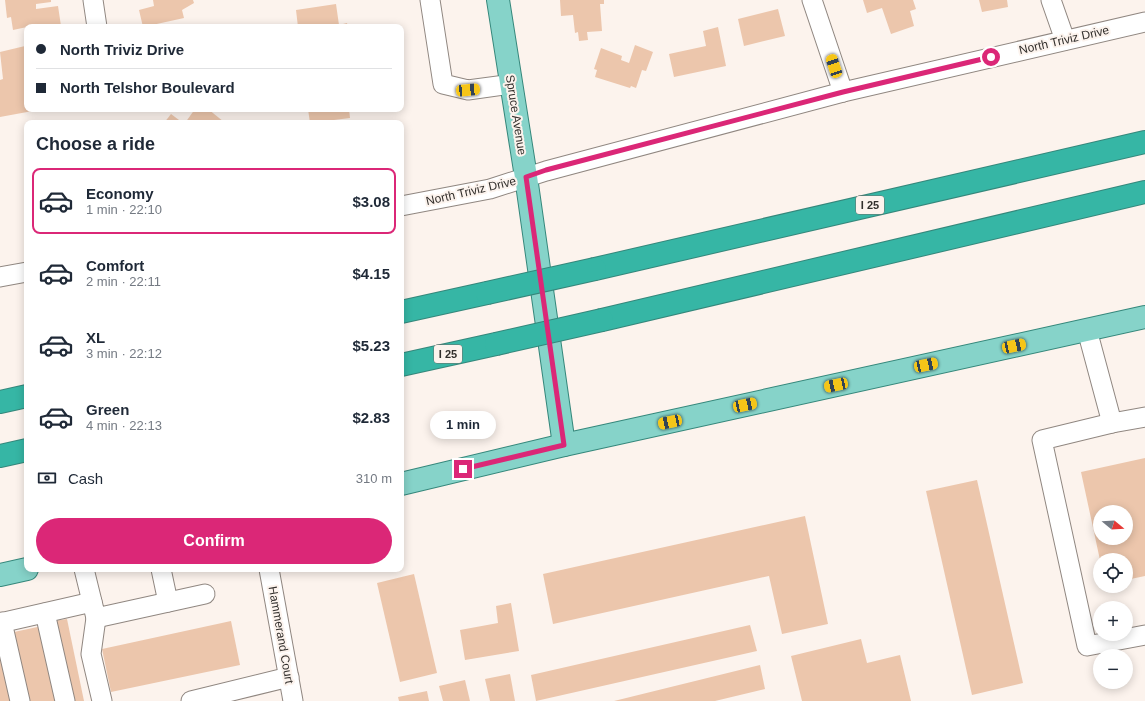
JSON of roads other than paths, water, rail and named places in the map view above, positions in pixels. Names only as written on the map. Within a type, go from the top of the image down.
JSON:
[{"type":"highway","name":"I 25","points":[[404,311],[595,269],[1145,142]]},
{"type":"highway","name":"I 25","points":[[404,364],[602,320],[1145,192]]},
{"type":"highway","points":[[0,402],[24,397]]},
{"type":"highway","points":[[0,456],[24,451]]},
{"type":"main road","name":"Spruce Avenue","points":[[498,0],[526,177],[564,445]]},
{"type":"main road","points":[[404,483],[564,445],[1145,317]]},
{"type":"main road","points":[[0,575],[24,570]]},
{"type":"street","points":[[92,0],[96,24]]},
{"type":"street","points":[[430,0],[443,84],[468,90],[512,84]]},
{"type":"street","points":[[812,0],[843,92]]},
{"type":"street","points":[[1051,0],[1065,40]]},
{"type":"street","name":"North Triviz Drive","points":[[404,205],[490,189],[546,170],[843,92],[1145,22]]},
{"type":"street","points":[[0,277],[24,273]]},
{"type":"street","points":[[1087,330],[1112,423]]},
{"type":"street","points":[[1145,417],[1112,423],[1042,440],[1087,646],[1145,635]]},
{"type":"street","points":[[85,572],[94,610],[91,654],[102,701]]},
{"type":"street","points":[[161,572],[168,602]]},
{"type":"street","name":"Hammerand Court","points":[[270,572],[293,701]]},
{"type":"street","points":[[20,701],[1,623],[45,613],[94,610],[168,602],[205,594]]},
{"type":"street","points":[[45,613],[65,701]]},
{"type":"street","points":[[191,701],[289,677]]}]
